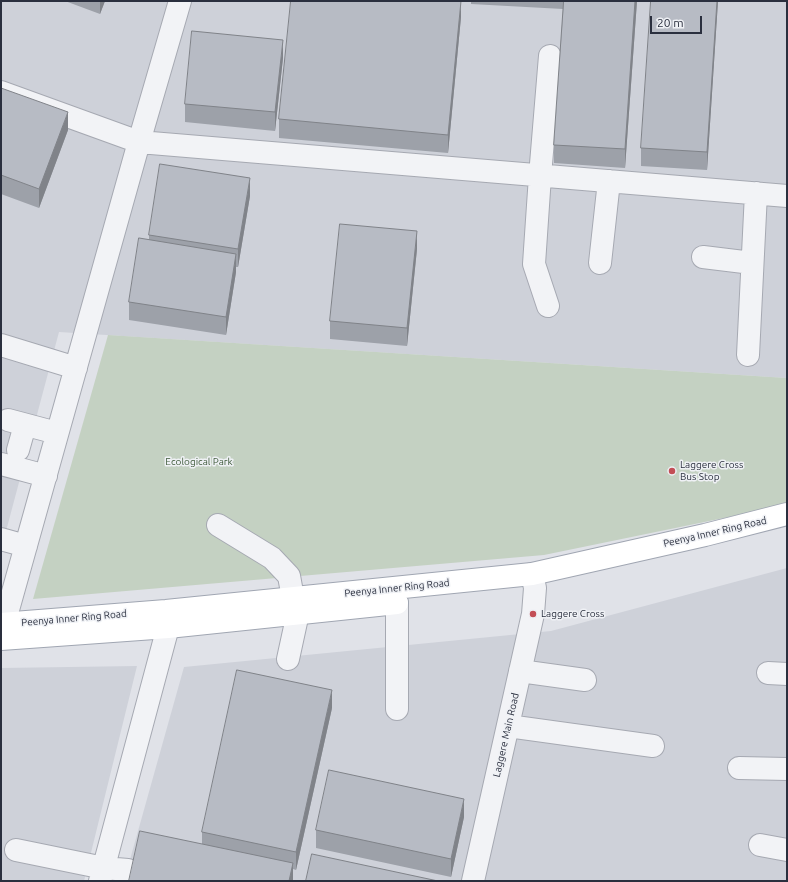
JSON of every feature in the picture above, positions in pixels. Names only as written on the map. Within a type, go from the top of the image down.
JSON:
[{"type":"main road","name":"Peenya Inner Ring Road","points":[[2,629],[168,627],[296,606],[533,581],[787,514]]},
{"type":"main road","name":"Peenya Inner Ring Road","points":[[2,629],[158,611],[398,603],[533,581],[787,530]]},
{"type":"street","points":[[2,629],[180,1]]},
{"type":"street","points":[[548,306],[534,264],[550,56]]},
{"type":"street","points":[[1,92],[139,142],[787,196]]},
{"type":"street","points":[[600,263],[609,181]]},
{"type":"street","points":[[748,355],[756,193]]},
{"type":"street","points":[[702,256],[752,263]]},
{"type":"street","points":[[1,345],[76,368]]},
{"type":"street","points":[[18,450],[17,422],[57,434]]},
{"type":"street","points":[[1,464],[46,476]]},
{"type":"street","points":[[218,525],[272,558],[289,576],[296,606],[288,659]]},
{"type":"street","points":[[1,539],[26,546]]},
{"type":"street","name":"Laggere Main Road","points":[[473,881],[533,614],[533,581]]},
{"type":"street","points":[[397,709],[398,603]]},
{"type":"street","points":[[102,874],[168,627]]},
{"type":"street","points":[[520,671],[585,680]]},
{"type":"street","points":[[508,726],[653,746]]},
{"type":"street","points":[[740,768],[787,769]]},
{"type":"street","points":[[760,845],[787,850]]},
{"type":"street","points":[[16,850],[102,874],[128,870]]},
{"type":"shaded area","points":[[1,1],[787,1],[787,378],[59,332],[1,550]]},
{"type":"shaded area","points":[[787,568],[787,881],[124,881],[184,667],[551,631]]},
{"type":"shaded area","points":[[137,666],[84,881],[1,881],[1,668]]},
{"type":"green space","name":"Ecological Park","points":[[108,335],[787,378],[787,505],[544,555],[33,599]]},
{"type":"building","points":[[291,1],[461,1],[448,135],[279,119]]},
{"type":"building","points":[[564,1],[635,1],[625,149],[554,145]]},
{"type":"building","points":[[651,1],[717,1],[707,152],[641,148]]},
{"type":"building","points":[[192,31],[283,40],[275,112],[185,104]]},
{"type":"building","points":[[1,88],[68,112],[39,189],[1,175]]},
{"type":"building","points":[[160,164],[250,178],[238,249],[149,235]]},
{"type":"building","points":[[340,224],[417,231],[407,328],[330,321]]},
{"type":"building","points":[[139,238],[236,254],[226,317],[129,302]]},
{"type":"building","points":[[237,670],[332,690],[296,852],[202,832]]},
{"type":"building","points":[[329,770],[464,799],[451,859],[316,830]]},
{"type":"building","points":[[140,831],[293,863],[289,881],[129,881]]},
{"type":"building","points":[[312,854],[438,881],[306,881]]},
{"type":"place","name":"Laggere Cross Bus Stop","points":[[672,471]]},
{"type":"place","name":"Laggere Cross","points":[[533,614]]}]
